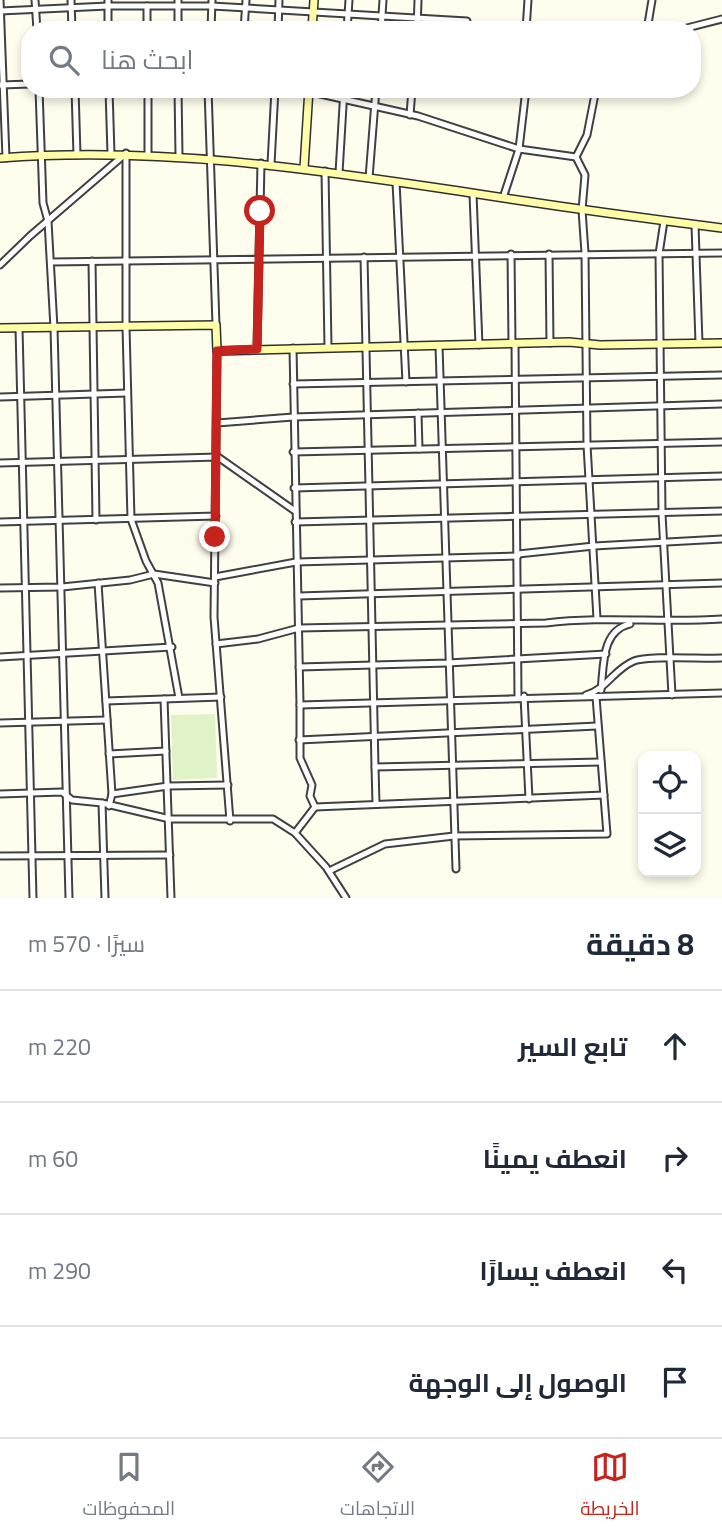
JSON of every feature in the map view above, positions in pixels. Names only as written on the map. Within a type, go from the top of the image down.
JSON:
[{"type":"street","points":[[0,0],[3,158],[126,153],[261,163],[722,228]]},
{"type":"street","points":[[35,0],[37,21]]},
{"type":"street","points":[[71,0],[72,21]]},
{"type":"street","points":[[244,21],[246,0]]},
{"type":"street","points":[[278,21],[279,0]]},
{"type":"street","points":[[312,21],[314,0]]},
{"type":"street","points":[[348,21],[349,0]]},
{"type":"street","points":[[382,21],[383,0]]},
{"type":"street","points":[[417,21],[418,0]]},
{"type":"street","points":[[527,21],[528,0]]},
{"type":"street","points":[[648,21],[652,0]]},
{"type":"street","points":[[0,11],[108,3],[147,6],[212,3],[245,8],[467,21]]},
{"type":"street","points":[[108,3],[108,21]]},
{"type":"street","points":[[178,3],[178,21]]},
{"type":"street","points":[[211,21],[212,3]]},
{"type":"street","points":[[147,6],[148,21]]},
{"type":"street","points":[[701,24],[722,19]]},
{"type":"street","points":[[1,85],[21,84]]},
{"type":"street","points":[[39,98],[43,203],[48,221],[51,262],[57,395],[69,898]]},
{"type":"street","points":[[75,98],[77,155]]},
{"type":"street","points":[[109,98],[111,154]]},
{"type":"street","points":[[148,98],[148,155]]},
{"type":"street","points":[[178,98],[179,156]]},
{"type":"street","points":[[208,98],[217,351],[216,644],[230,821]]},
{"type":"street","points":[[271,164],[275,98]]},
{"type":"street","points":[[304,168],[308,98]]},
{"type":"street","points":[[337,98],[410,115],[519,149],[576,157]]},
{"type":"street","points":[[369,178],[376,98]]},
{"type":"street","points":[[410,115],[411,98]]},
{"type":"street","points":[[503,198],[519,149],[525,98]]},
{"type":"street","points":[[576,157],[587,135],[594,98]]},
{"type":"street","points":[[339,173],[344,100]]},
{"type":"street","points":[[0,265],[126,153]]},
{"type":"street","points":[[126,153],[126,327],[131,519],[146,561],[155,574],[172,647],[179,698]]},
{"type":"street","points":[[576,157],[585,175],[582,210],[585,253],[586,408],[590,546],[597,619]]},
{"type":"street","points":[[257,349],[261,163]]},
{"type":"street","points":[[325,171],[328,347]]},
{"type":"street","points":[[396,182],[406,382]]},
{"type":"street","points":[[473,194],[479,345]]},
{"type":"street","points":[[664,221],[659,255],[662,513],[672,695]]},
{"type":"street","points":[[695,225],[699,343]]},
{"type":"street","points":[[51,262],[722,253]]},
{"type":"street","points":[[511,254],[518,517],[518,658],[528,799]]},
{"type":"street","points":[[549,254],[550,343]]},
{"type":"street","points":[[364,257],[376,804]]},
{"type":"street","points":[[92,261],[96,520]]},
{"type":"street","points":[[0,328],[216,325]]},
{"type":"street","points":[[19,328],[33,898]]},
{"type":"street","points":[[217,351],[550,343],[722,343]]},
{"type":"street","points":[[439,346],[450,766],[456,869]]},
{"type":"street","points":[[293,348],[299,740],[300,758],[309,778],[310,796],[315,807]]},
{"type":"street","points":[[293,384],[660,374],[722,375]]},
{"type":"street","points":[[0,397],[127,393]]},
{"type":"street","points":[[217,423],[293,417],[722,404]]},
{"type":"street","points":[[418,413],[419,449]]},
{"type":"street","points":[[293,452],[722,442]]},
{"type":"street","points":[[0,463],[218,457],[295,511]]},
{"type":"street","points":[[294,488],[722,476]]},
{"type":"street","points":[[295,522],[722,511]]},
{"type":"street","points":[[0,522],[215,516]]},
{"type":"street","points":[[0,589],[62,587],[155,574],[215,580],[296,562],[518,555],[590,546],[722,539]]},
{"type":"street","points":[[98,583],[100,652],[112,794],[109,806]]},
{"type":"street","points":[[298,596],[722,583]]},
{"type":"street","points":[[216,644],[258,639],[299,628],[597,619],[636,622],[722,619]]},
{"type":"street","points":[[601,690],[608,639],[615,629],[636,622]]},
{"type":"street","points":[[0,657],[172,647]]},
{"type":"street","points":[[299,667],[448,663],[606,654]]},
{"type":"street","points":[[583,696],[601,690],[615,673],[634,661],[650,657],[722,658]]},
{"type":"street","points":[[300,705],[521,696],[596,697],[722,692]]},
{"type":"street","points":[[106,701],[220,697]]},
{"type":"street","points":[[329,871],[385,844],[454,835],[607,834],[596,697]]},
{"type":"street","points":[[164,699],[171,898]]},
{"type":"street","points":[[0,723],[107,720]]},
{"type":"street","points":[[299,740],[597,726]]},
{"type":"street","points":[[108,754],[166,751]]},
{"type":"street","points":[[375,767],[601,762]]},
{"type":"street","points":[[112,794],[168,786],[228,785]]},
{"type":"street","points":[[0,794],[65,793],[72,800],[102,803],[170,819],[273,819],[295,833],[329,871],[346,898]]},
{"type":"street","points":[[295,833],[315,807],[604,795]]},
{"type":"street","points":[[102,803],[105,898]]},
{"type":"street","points":[[0,856],[170,855]]},
{"type":"green space","points":[[215,714],[217,778],[173,780],[171,715]]},
{"type":"route","points":[[215,537],[218,457],[217,351],[257,349],[260,211]]}]
